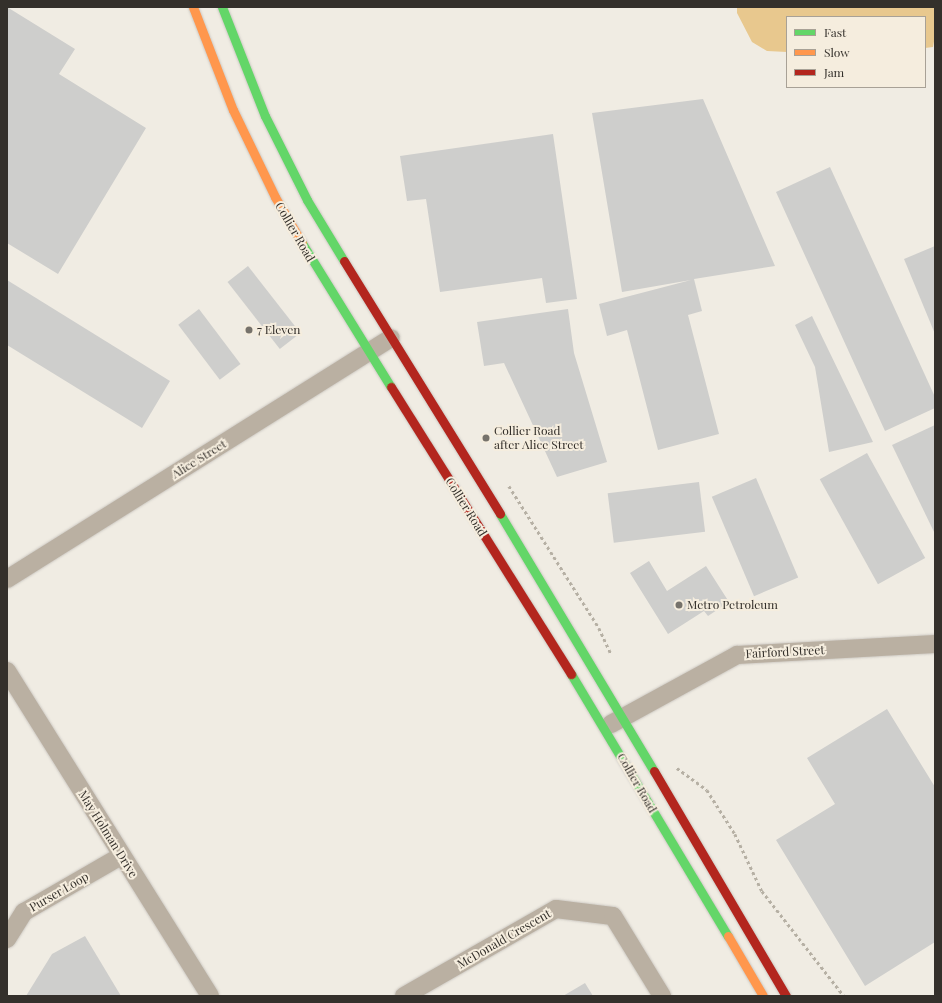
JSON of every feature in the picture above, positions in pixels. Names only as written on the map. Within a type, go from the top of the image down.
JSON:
[{"type":"main road","name":"Collier Road","points":[[194,7],[233,110],[275,197],[369,352],[605,728],[763,996]]},
{"type":"main road","name":"Collier Road","points":[[222,7],[265,116],[306,200],[582,648],[786,996]]},
{"type":"street","name":"Alice Street","points":[[7,579],[391,338]]},
{"type":"street","name":"Fairford Street","points":[[605,728],[737,655],[935,644]]},
{"type":"street","name":"May Holman Drive","points":[[7,671],[121,856],[210,996]]},
{"type":"street","name":"Purser Loop","points":[[7,939],[24,912],[121,856]]},
{"type":"street","name":"McDonald Crescent","points":[[404,996],[556,909],[613,916],[662,996]]},
{"type":"path","points":[[507,483],[599,628],[614,661]]},
{"type":"path","points":[[670,763],[707,790],[735,834],[762,891],[844,996]]},
{"type":"shaded area","points":[[737,7],[935,7],[935,36],[933,47],[926,48],[926,16],[786,16],[786,52],[767,51],[752,42],[737,13]]},
{"type":"building","points":[[7,7],[75,49],[59,74],[146,128],[58,274],[7,243]]},
{"type":"building","points":[[703,99],[775,266],[694,279],[702,311],[688,315],[719,434],[658,450],[627,330],[607,336],[599,304],[691,280],[622,292],[592,113]]},
{"type":"building","points":[[553,134],[577,299],[546,303],[542,278],[440,292],[426,199],[407,201],[400,156]]},
{"type":"building","points":[[830,167],[935,397],[935,408],[885,431],[776,192]]},
{"type":"building","points":[[935,246],[935,334],[904,259]]},
{"type":"building","points":[[248,266],[300,333],[280,349],[228,282]]},
{"type":"building","points":[[7,280],[170,381],[142,428],[7,345]]},
{"type":"building","points":[[199,309],[241,364],[220,380],[178,325]]},
{"type":"building","points":[[568,309],[574,353],[607,462],[557,477],[504,363],[484,366],[477,322]]},
{"type":"building","points":[[812,316],[873,442],[829,452],[815,367],[795,325]]},
{"type":"building","points":[[935,425],[935,534],[892,445]]},
{"type":"building","points":[[867,453],[925,558],[878,584],[820,479]]},
{"type":"building","points":[[756,478],[798,577],[754,596],[712,497]]},
{"type":"building","points":[[699,482],[705,532],[614,543],[608,493]]},
{"type":"building","points":[[649,561],[667,591],[706,566],[729,602],[708,616],[704,611],[668,634],[630,573]]},
{"type":"building","points":[[887,709],[935,787],[935,942],[865,986],[776,840],[835,804],[807,758]]},
{"type":"building","points":[[85,936],[121,996],[26,996],[52,954]]},
{"type":"building","points":[[585,983],[593,996],[563,996]]},
{"type":"traffic: fast","points":[[222,7],[265,116],[307,200],[344,261]]},
{"type":"traffic: fast","points":[[302,243],[391,387]]},
{"type":"traffic: fast","points":[[500,514],[654,771]]},
{"type":"traffic: fast","points":[[571,674],[728,936]]},
{"type":"traffic: slow","points":[[193,7],[233,110],[275,197],[302,243]]},
{"type":"traffic: slow","points":[[728,936],[763,996]]},
{"type":"traffic: jam","points":[[344,261],[500,514]]},
{"type":"traffic: jam","points":[[391,387],[571,674]]},
{"type":"traffic: jam","points":[[654,771],[786,996]]},
{"type":"place","name":"7 Eleven","points":[[249,330]]},
{"type":"place","name":"Collier Road after Alice Street","points":[[486,438]]},
{"type":"place","name":"Metro Petroleum","points":[[679,605]]}]
